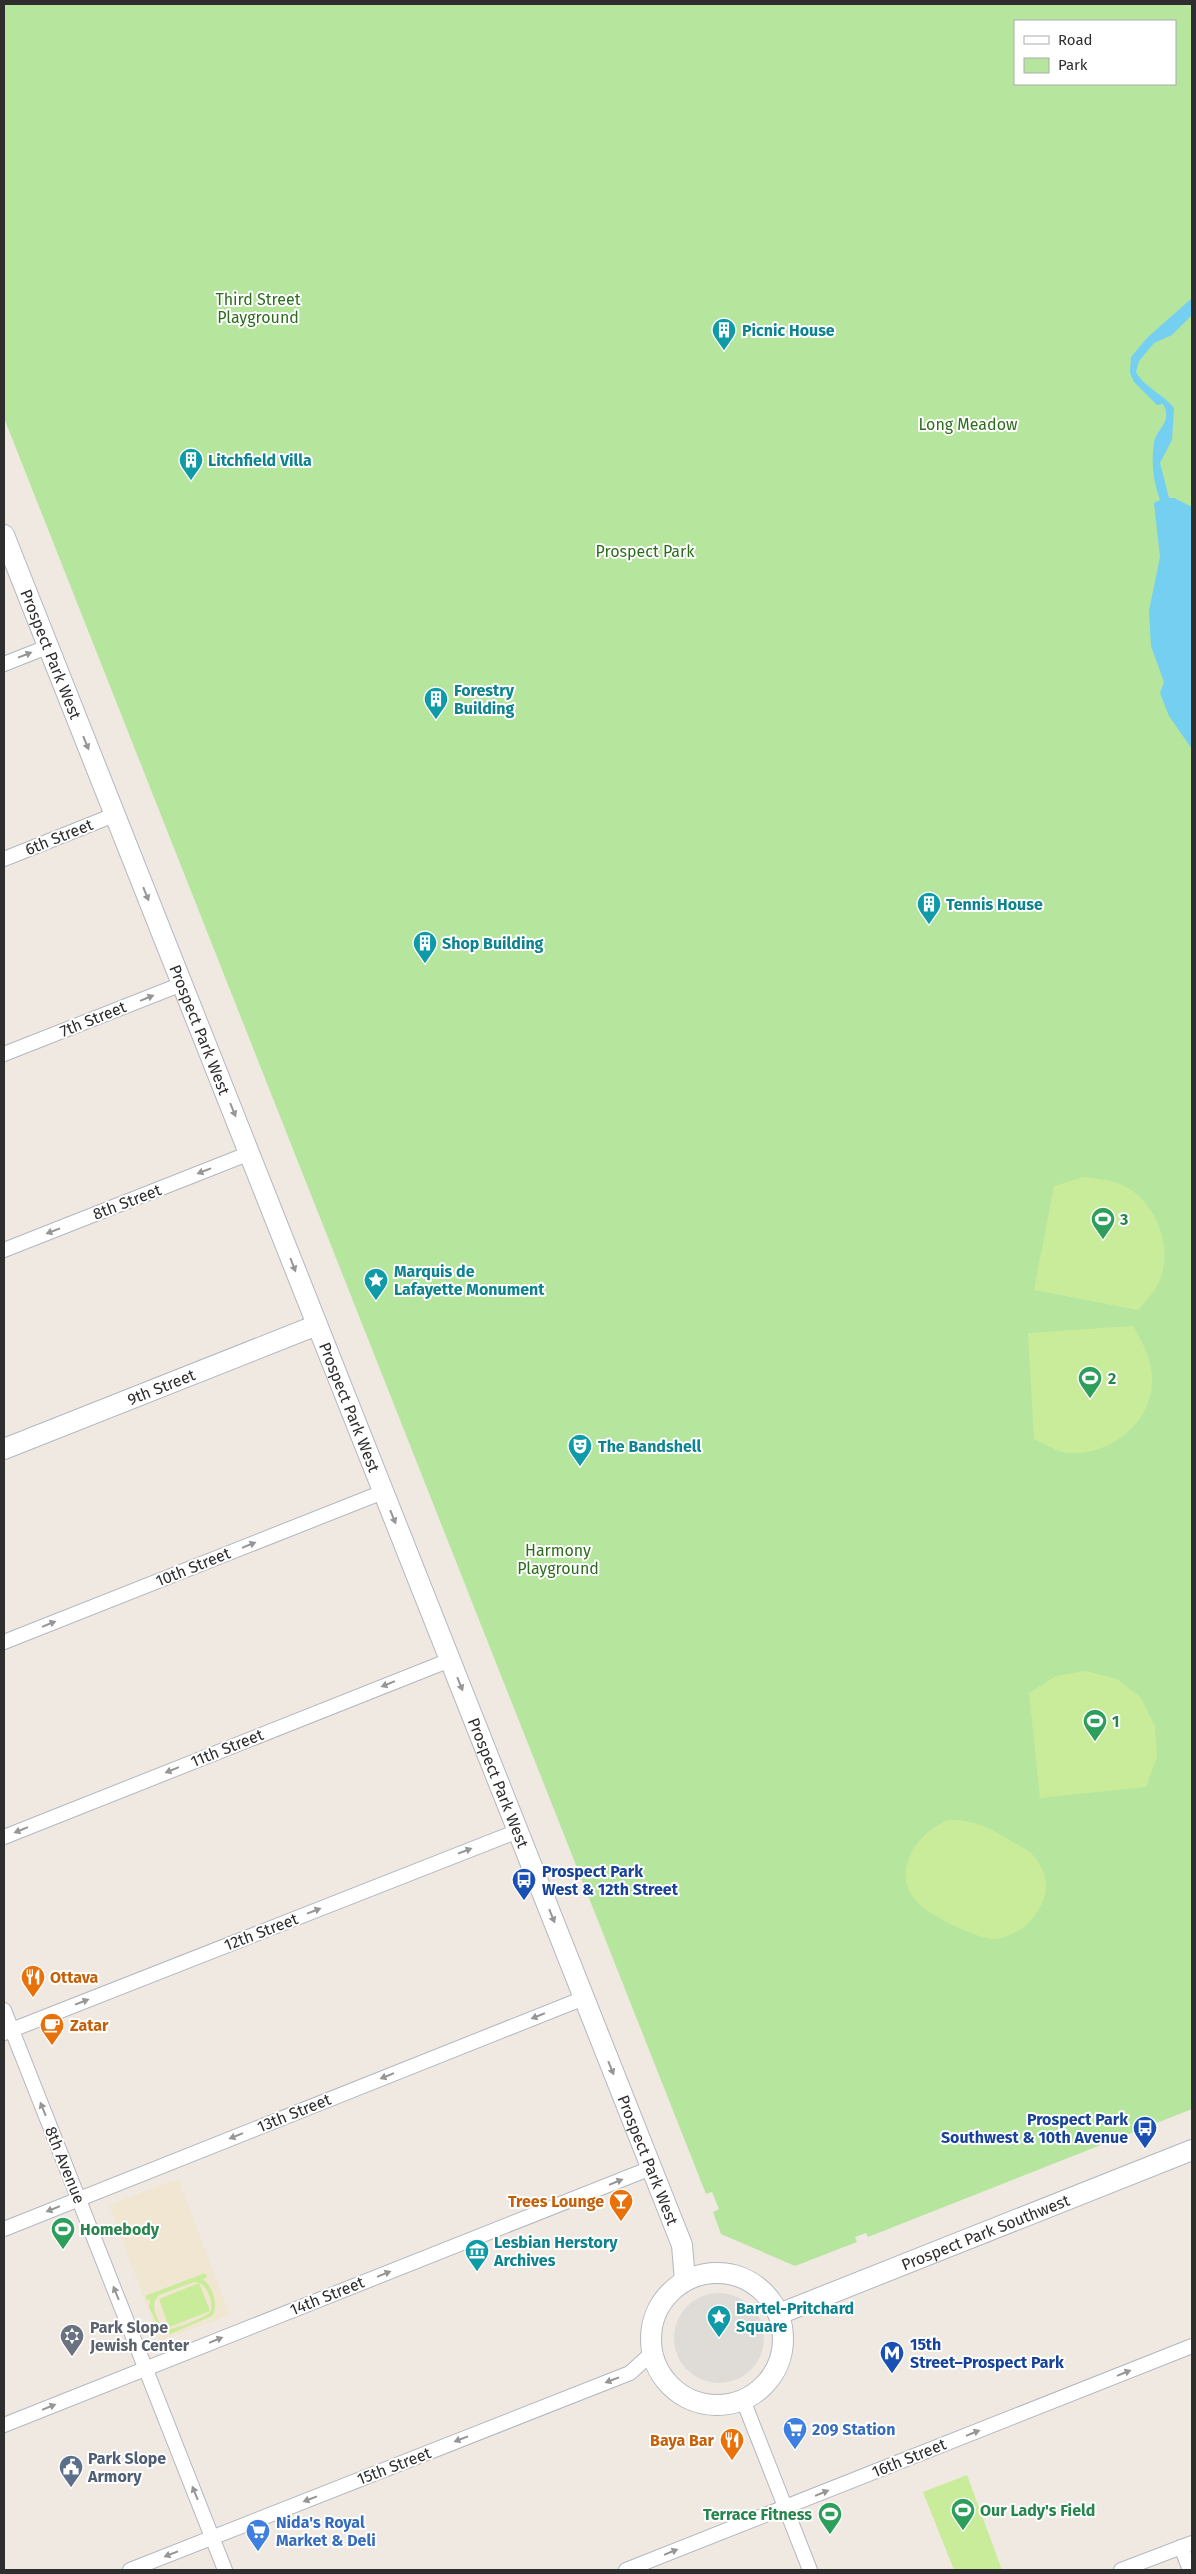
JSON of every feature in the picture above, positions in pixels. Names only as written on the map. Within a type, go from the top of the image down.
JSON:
[{"type":"street","name":"Prospect Park West","points":[[4,535],[682,2245],[685,2281]]},
{"type":"street","points":[[4,664],[47,646]]},
{"type":"street","name":"6th Street","points":[[4,859],[114,815]]},
{"type":"street","name":"7th Street","points":[[4,1054],[182,984]]},
{"type":"street","name":"8th Street","points":[[4,1250],[250,1153]]},
{"type":"street","name":"9th Street","points":[[4,1449],[317,1325]]},
{"type":"street","name":"10th Street","points":[[4,1642],[383,1492]]},
{"type":"street","name":"11th Street","points":[[4,1837],[450,1660]]},
{"type":"street","name":"12th Street","points":[[8,2032],[518,1831]]},
{"type":"street","name":"13th Street","points":[[4,2229],[584,1998]]},
{"type":"street","name":"8th Avenue","points":[[4,2010],[8,2032],[79,2199],[225,2570]]},
{"type":"street","name":"Prospect Park Southwest","points":[[778,2314],[1192,2150]]},
{"type":"street","name":"14th Street","points":[[4,2425],[651,2168]]},
{"type":"street","points":[[712,2273],[734,2275],[756,2286],[766,2294],[778,2314],[784,2337],[780,2360],[770,2380],[754,2394],[743,2400],[713,2406],[683,2396],[674,2390],[659,2372],[652,2353],[650,2338],[655,2316],[667,2296],[685,2281],[712,2273]]},
{"type":"street","name":"16th Street","points":[[626,2570],[1192,2346]]},
{"type":"street","name":"15th Street","points":[[130,2570],[630,2373],[652,2353]]},
{"type":"street","points":[[743,2400],[810,2570]]},
{"type":"street","points":[[1121,2570],[1186,2545],[1190,2570]]},
{"type":"shaded area","points":[[178,2179],[230,2315],[160,2341],[109,2205]]},
{"type":"shaded area","name":"Bartel-Pritchard Square","points":[[719,2293],[736,2296],[751,2306],[761,2321],[764,2338],[761,2355],[751,2370],[736,2380],[719,2383],[702,2380],[687,2370],[677,2355],[674,2338],[677,2321],[687,2306],[702,2296]]},
{"type":"green space","name":"Prospect Park","points":[[4,4],[1192,4],[1192,2109],[868,2237],[866,2233],[855,2237],[857,2242],[795,2266],[721,2234],[713,2212],[719,2209],[712,2192],[706,2194],[4,418]]},
{"type":"green space","name":"3","points":[[1084,1177],[1115,1182],[1129,1189],[1151,1211],[1158,1225],[1163,1240],[1163,1271],[1157,1286],[1138,1310],[1034,1290],[1054,1186]]},
{"type":"green space","name":"2","points":[[1133,1326],[1144,1347],[1152,1375],[1150,1399],[1134,1426],[1122,1437],[1108,1445],[1093,1451],[1078,1453],[1062,1452],[1034,1439],[1028,1333]]},
{"type":"green space","name":"1","points":[[1086,1671],[1117,1679],[1141,1698],[1155,1726],[1157,1757],[1146,1787],[1040,1798],[1029,1693],[1056,1676]]},
{"type":"green space","points":[[948,1820],[972,1822],[987,1827],[1029,1851],[1038,1862],[1043,1870],[1045,1879],[1046,1888],[1044,1896],[1036,1913],[1018,1931],[1009,1936],[994,1939],[986,1938],[941,1919],[916,1901],[909,1889],[906,1877],[911,1853],[927,1833],[937,1825]]},
{"type":"green space","points":[[205,2273],[207,2277],[203,2279],[212,2291],[215,2307],[212,2316],[170,2334],[160,2330],[149,2307],[150,2299],[147,2300],[145,2296]],"holes":[[[194,2282],[198,2283],[208,2292],[211,2311],[189,2323],[165,2329],[155,2312],[154,2303],[156,2298],[159,2295]]]},
{"type":"green space","points":[[199,2283],[210,2311],[169,2327],[159,2299]]},
{"type":"green space","name":"Our Lady's Field","points":[[967,2475],[1002,2570],[954,2570],[923,2492]]},
{"type":"water","points":[[1192,298],[1192,315],[1172,335],[1154,343],[1139,361],[1136,372],[1144,382],[1174,408],[1172,440],[1160,463],[1169,498],[1174,498],[1192,507],[1192,749],[1169,716],[1160,693],[1164,682],[1151,646],[1149,611],[1160,557],[1154,503],[1160,500],[1153,471],[1153,449],[1156,437],[1165,420],[1166,410],[1163,404],[1157,405],[1134,382],[1130,373],[1131,357],[1147,338]]},
{"type":"place","name":"Picnic House","points":[[724,351]]},
{"type":"place","name":"Litchfield Villa","points":[[191,481]]},
{"type":"place","name":"Forestry Building","points":[[436,720]]},
{"type":"place","name":"Tennis House","points":[[929,925]]},
{"type":"place","name":"Shop Building","points":[[425,964]]},
{"type":"place","name":"3","points":[[1103,1240]]},
{"type":"place","name":"Marquis de Lafayette Monument","points":[[376,1301]]},
{"type":"place","name":"2","points":[[1090,1399]]},
{"type":"place","name":"The Bandshell","points":[[580,1467]]},
{"type":"place","name":"1","points":[[1095,1742]]},
{"type":"place","name":"Prospect Park West & 12th Street","points":[[524,1901]]},
{"type":"place","name":"Ottava","points":[[33,1998]]},
{"type":"place","name":"Zatar","points":[[52,2046]]},
{"type":"place","name":"Prospect Park Southwest & 10th Avenue","points":[[1145,2149]]},
{"type":"place","name":"Trees Lounge","points":[[621,2222]]},
{"type":"place","name":"Homebody","points":[[63,2250]]},
{"type":"place","name":"Lesbian Herstory Archives","points":[[477,2272]]},
{"type":"place","name":"Bartel-Pritchard Square","points":[[719,2338]]},
{"type":"place","name":"Park Slope Jewish Center","points":[[72,2357]]},
{"type":"place","name":"15th Street–Prospect Park","points":[[892,2374]]},
{"type":"place","name":"209 Station","points":[[795,2450]]},
{"type":"place","name":"Baya Bar","points":[[732,2461]]},
{"type":"place","name":"Park Slope Armory","points":[[71,2488]]},
{"type":"place","name":"Our Lady's Field","points":[[963,2531]]},
{"type":"place","name":"Terrace Fitness","points":[[830,2535]]},
{"type":"place","name":"Nida's Royal Market & Deli","points":[[258,2552]]},
{"type":"park label","name":"Third Street Playground","points":[[258,308]]},
{"type":"park label","name":"Long Meadow","points":[[968,424]]},
{"type":"park label","name":"Harmony Playground","points":[[558,1559]]}]
